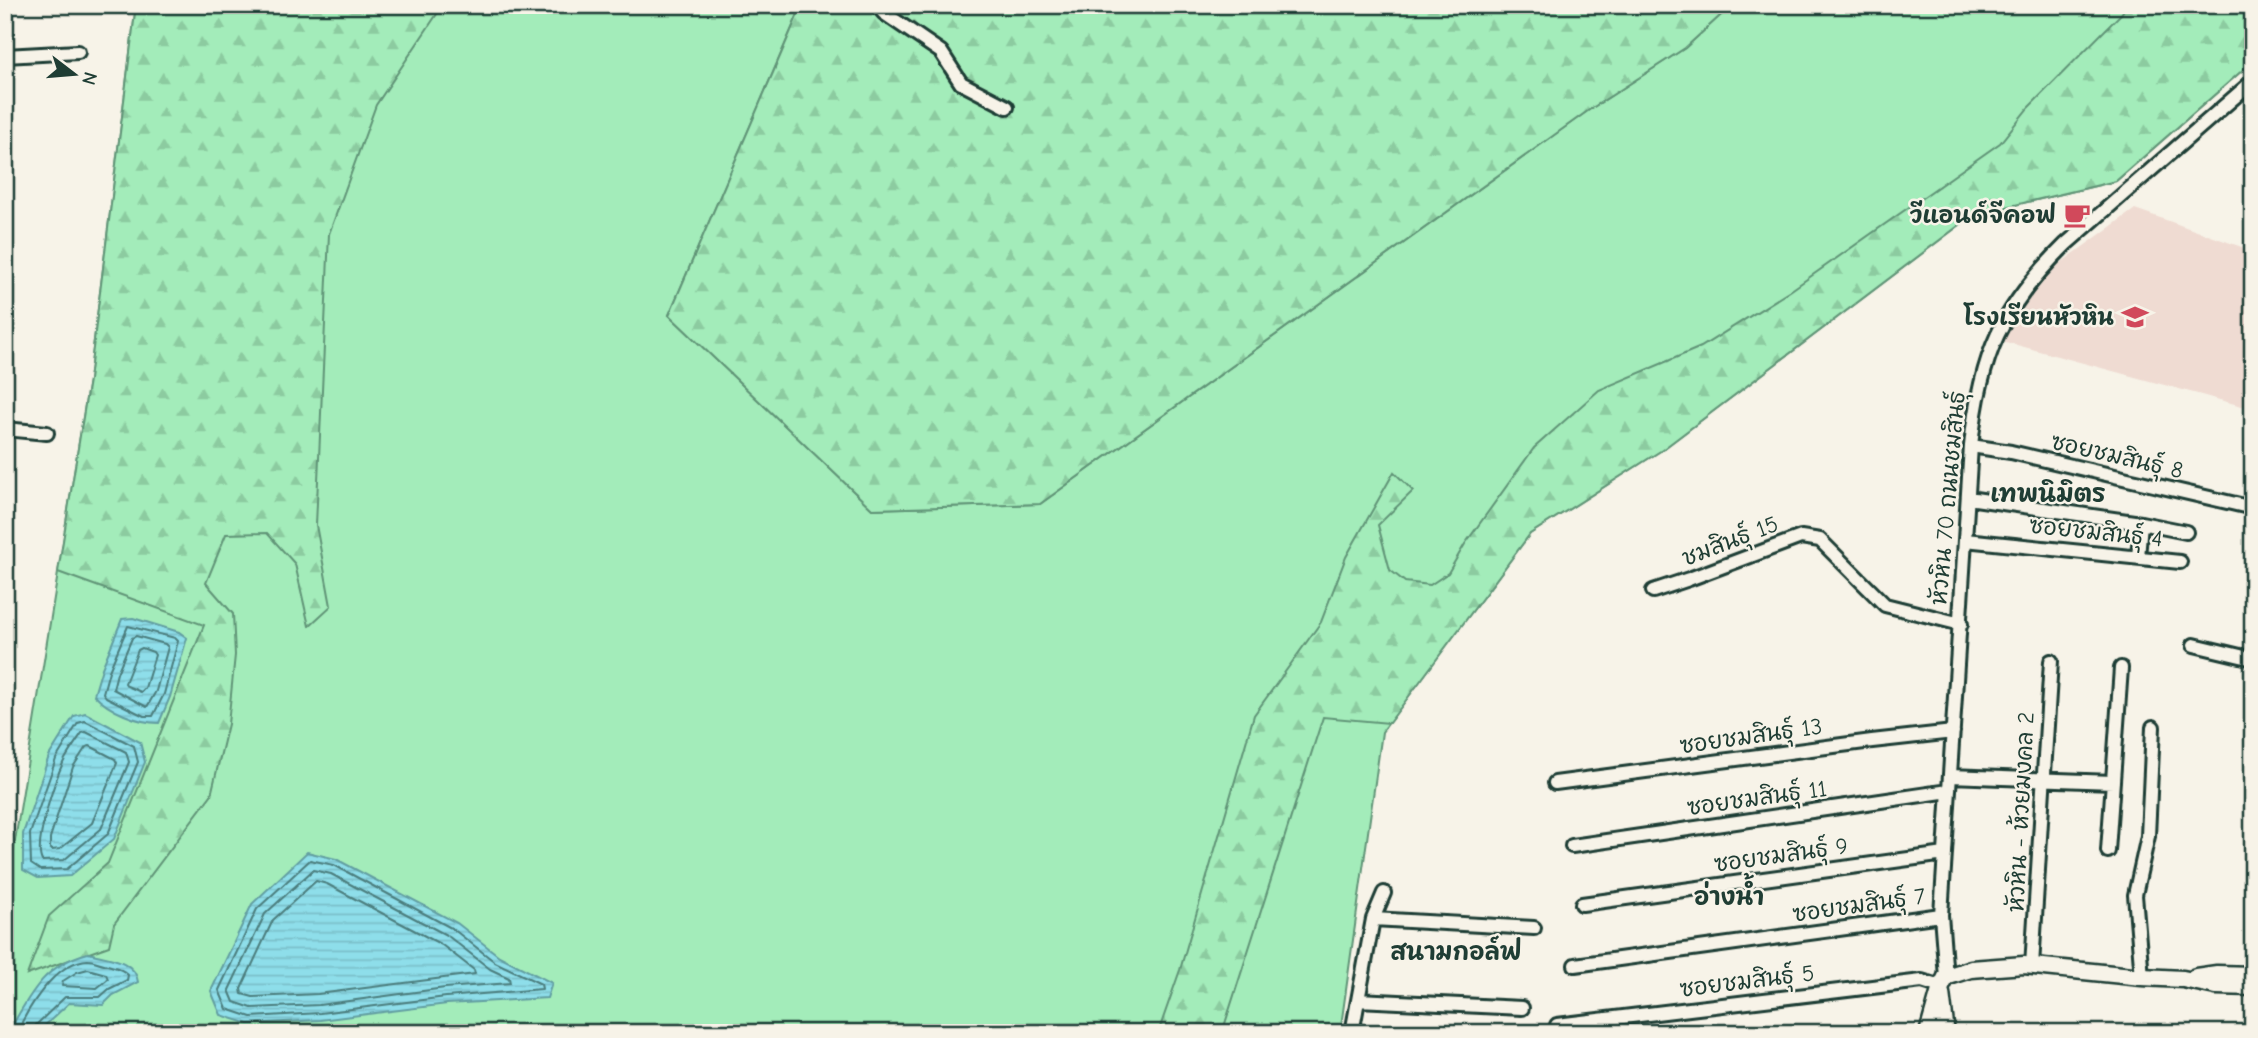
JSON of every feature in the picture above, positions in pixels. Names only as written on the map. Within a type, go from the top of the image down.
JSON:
[{"type":"main road","points":[[1943,982],[1971,969],[2032,966],[2183,979],[2216,986],[2253,987]]},
{"type":"main road","points":[[2183,979],[2217,974],[2253,975]]},
{"type":"main road","name":"หัวหิน 70 ถนนชมสินธุ์","points":[[1928,1033],[1943,982]]},
{"type":"main road","name":"หัวหิน 70 ถนนชมสินธุ์","points":[[1943,982],[1946,1033]]},
{"type":"street","points":[[877,5],[884,13],[941,52],[961,83],[1007,107]]},
{"type":"street","points":[[5,56],[78,52]]},
{"type":"street","name":"หัวหิน 70 ถนนชมสินธุ์","points":[[1943,982],[1941,915],[1971,446],[1978,391],[1991,348],[1999,328],[2036,273],[2253,81]]},
{"type":"street","points":[[5,429],[47,433]]},
{"type":"street","name":"ซอยชมสินธุ์ 8","points":[[1971,446],[2011,452],[2253,508]]},
{"type":"street","points":[[1968,498],[2186,532]]},
{"type":"street","points":[[2138,557],[2141,523]]},
{"type":"street","name":"ชมสินธุ์ 15","points":[[1653,591],[1801,537],[1813,537],[1831,550],[1885,605],[1961,624]]},
{"type":"street","name":"ซอยชมสินธุ์ 4","points":[[1965,540],[2180,562]]},
{"type":"street","points":[[2194,645],[2253,659]]},
{"type":"street","name":"หัวหิน - ห้วยมงคล 2","points":[[2032,966],[2051,662]]},
{"type":"street","points":[[2108,851],[2121,668]]},
{"type":"street","points":[[2142,977],[2135,895],[2148,836],[2153,727]]},
{"type":"street","name":"ซอยชมสินธุ์ 13","points":[[1555,783],[1953,732]]},
{"type":"street","points":[[1950,776],[2113,782]]},
{"type":"street","name":"ซอยชมสินธุ์ 11","points":[[1572,846],[1949,791]]},
{"type":"street","name":"ซอยชมสินธุ์ 9","points":[[1582,904],[1945,854]]},
{"type":"street","points":[[1352,1033],[1373,919],[1384,893]]},
{"type":"street","name":"ซอยชมสินธุ์ 7","points":[[1575,965],[1941,915]]},
{"type":"street","points":[[1373,919],[1534,928]]},
{"type":"street","name":"ซอยชมสินธุ์ 5","points":[[1557,1025],[1923,981],[1943,982]]},
{"type":"street","points":[[1358,1000],[1522,1008]]},
{"type":"shaded area","name":"โรงเรียนหัวหิน","points":[[2135,209],[2253,251],[2253,409],[2002,341],[2032,293],[2051,270]]},
{"type":"green space","points":[[136,5],[802,5],[669,315],[872,509],[1040,504],[1589,110],[1685,48],[1732,5],[2253,5],[2253,61],[2116,181],[1973,215],[1662,450],[1530,534],[1382,732],[1340,1033],[5,1033],[5,903],[89,380]]},
{"type":"green space","points":[[136,5],[443,5],[376,105],[329,234],[316,525],[331,606],[309,626],[295,564],[267,533],[226,534],[206,583],[233,614],[235,655],[228,724],[211,795],[114,924],[109,946],[27,975],[49,916],[108,863],[204,625],[58,572],[89,380]]},
{"type":"green space","points":[[802,5],[1732,5],[1685,48],[1589,110],[1040,504],[872,509],[669,315]]},
{"type":"green space","points":[[2126,5],[2253,5],[2253,61],[2116,181],[1973,215],[1662,450],[1530,534],[1389,723],[1323,717],[1222,1033],[1158,1033],[1180,970],[1254,715],[1321,622],[1346,557],[1394,472],[1413,491],[1378,525],[1390,570],[1405,582],[1430,585],[1448,573],[1465,544],[1534,448],[1599,390],[1701,347],[1790,291],[2000,143],[2028,108],[2122,13]]},
{"type":"water","points":[[133,618],[179,632],[187,638],[170,697],[159,723],[124,715],[94,695],[122,619]]},
{"type":"water","points":[[85,713],[140,742],[145,762],[114,839],[70,876],[38,878],[23,870],[23,834],[49,756],[74,716]]},
{"type":"water","points":[[307,852],[336,859],[457,923],[499,956],[552,983],[547,998],[447,1004],[320,1020],[249,1024],[221,1015],[211,991],[252,904]]},
{"type":"water","points":[[88,953],[126,964],[136,974],[138,982],[113,995],[103,1005],[69,1003],[38,1032],[23,1033],[12,1026],[34,990],[51,971]]},
{"type":"place","name":"วีแอนด์จีคอฟ","points":[[2077,215]]},
{"type":"place","name":"โรงเรียนหัวหิน","points":[[2135,317]]},
{"type":"district","name":"เทพนิมิตร","points":[[2048,494]]},
{"type":"district","name":"อ่างน้ำ","points":[[1729,897]]},
{"type":"district","name":"สนามกอล์ฟ","points":[[1456,952]]}]
